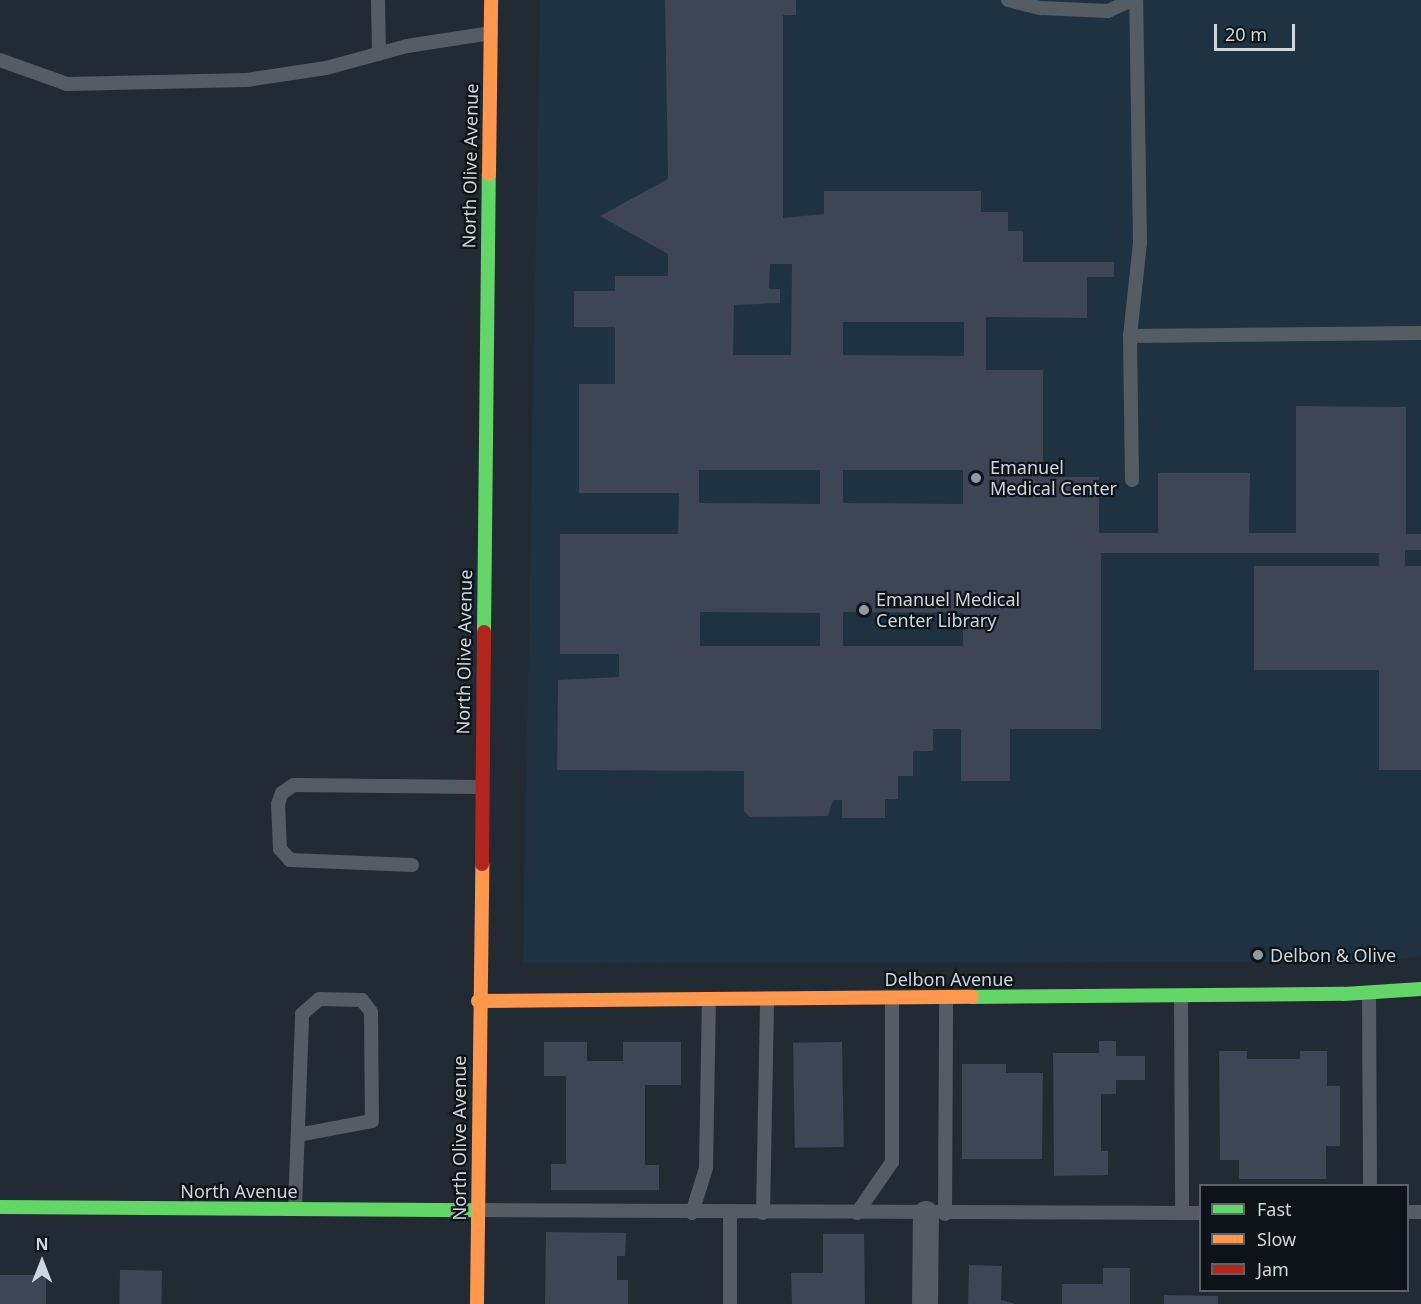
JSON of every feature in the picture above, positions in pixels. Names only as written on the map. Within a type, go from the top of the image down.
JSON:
[{"type":"street","name":"North Olive Avenue","points":[[477,1304],[480,788],[491,0]]},
{"type":"street","name":"Delbon Avenue","points":[[478,1001],[1181,996],[1369,993],[1421,989]]},
{"type":"street","name":"North Avenue","points":[[0,1207],[477,1210]]},
{"type":"street","points":[[925,1304],[935,1214]]},
{"type":"lane","points":[[378,0],[379,54]]},
{"type":"lane","points":[[1008,0],[1041,8],[1108,11],[1132,0]]},
{"type":"lane","points":[[1132,480],[1130,336],[1140,243],[1136,0]]},
{"type":"lane","points":[[0,60],[67,84],[247,80],[326,68],[379,54],[490,33]]},
{"type":"lane","points":[[1130,336],[1421,333]]},
{"type":"lane","points":[[412,865],[290,860],[280,849],[278,804],[282,793],[294,785],[480,788]]},
{"type":"lane","points":[[1369,993],[1370,1184]]},
{"type":"lane","points":[[1181,996],[1182,1213]]},
{"type":"lane","points":[[935,1214],[946,997]]},
{"type":"lane","points":[[857,1213],[892,1162],[892,998]]},
{"type":"lane","points":[[295,1209],[302,1014],[319,999],[362,1000],[371,1012],[372,1121],[298,1135]]},
{"type":"lane","points":[[692,1213],[706,1168],[709,999]]},
{"type":"lane","points":[[763,1213],[767,999]]},
{"type":"lane","points":[[477,1210],[692,1213],[1199,1213]]},
{"type":"lane","points":[[730,1213],[730,1304]]},
{"type":"shaded area","name":"Emanuel Medical Center","points":[[540,0],[1421,0],[1421,956],[1385,962],[523,963]]},
{"type":"building","points":[[665,0],[796,0],[796,15],[783,15],[783,218],[824,214],[824,191],[981,191],[981,212],[1008,212],[1008,231],[1023,231],[1023,262],[1114,262],[1114,277],[1087,277],[1087,318],[986,317],[986,370],[1043,370],[1043,477],[1099,477],[1099,533],[1158,533],[1158,473],[1250,473],[1249,533],[1296,533],[1296,406],[1406,407],[1406,534],[1421,534],[1421,550],[1405,550],[1405,566],[1421,566],[1421,770],[1379,770],[1379,670],[1254,670],[1254,566],[1379,566],[1379,553],[1101,553],[1101,729],[1010,729],[1010,781],[961,781],[961,729],[933,729],[933,751],[913,751],[913,776],[898,776],[898,799],[885,799],[885,818],[842,818],[842,800],[833,800],[828,816],[750,817],[744,811],[744,771],[557,770],[558,680],[619,677],[619,654],[560,654],[560,534],[678,534],[679,493],[579,493],[579,384],[615,384],[615,327],[574,327],[574,291],[615,291],[615,276],[668,276],[668,254],[600,216],[668,179]],"holes":[[[770,264],[792,264],[791,355],[733,355],[734,305],[780,303],[780,289],[769,289]],[[843,322],[964,322],[964,356],[843,355]],[[699,470],[820,470],[820,504],[699,503]],[[843,470],[963,470],[963,504],[843,503]],[[700,612],[820,613],[820,646],[700,646]],[[843,612],[963,613],[963,646],[843,646]]]},
{"type":"building","points":[[1099,1041],[1116,1041],[1116,1056],[1145,1056],[1145,1080],[1116,1080],[1116,1094],[1101,1094],[1101,1151],[1108,1151],[1108,1175],[1054,1176],[1053,1053],[1099,1053]]},
{"type":"building","points":[[544,1042],[587,1042],[587,1061],[623,1061],[623,1042],[681,1042],[681,1085],[645,1085],[645,1165],[659,1165],[659,1190],[551,1190],[551,1164],[566,1164],[566,1076],[544,1076]]},
{"type":"building","points":[[842,1042],[844,1147],[795,1148],[793,1043]]},
{"type":"building","points":[[1219,1051],[1247,1051],[1247,1059],[1300,1059],[1300,1051],[1327,1051],[1327,1086],[1340,1086],[1340,1146],[1326,1146],[1326,1179],[1239,1179],[1239,1160],[1220,1160]]},
{"type":"building","points":[[962,1064],[1006,1064],[1006,1073],[1043,1073],[1042,1159],[962,1159]]},
{"type":"building","points":[[546,1232],[626,1233],[625,1256],[617,1256],[617,1280],[628,1280],[628,1304],[545,1304]]},
{"type":"building","points":[[823,1234],[864,1234],[865,1304],[792,1304],[791,1273],[823,1273]]},
{"type":"building","points":[[969,1265],[1002,1266],[1001,1300],[1016,1304],[968,1304]]},
{"type":"building","points":[[1103,1268],[1130,1268],[1130,1304],[1062,1304],[1062,1284],[1103,1284]]},
{"type":"building","points":[[120,1270],[162,1271],[161,1304],[119,1304]]},
{"type":"building","points":[[0,1275],[46,1275],[46,1304],[0,1304]]},
{"type":"building","points":[[1164,1295],[1218,1296],[1218,1304],[1164,1304]]},
{"type":"traffic: fast","points":[[484,632],[489,174]]},
{"type":"traffic: fast","points":[[972,997],[1344,994],[1421,989]]},
{"type":"traffic: fast","points":[[0,1207],[477,1210]]},
{"type":"traffic: slow","points":[[489,174],[491,0]]},
{"type":"traffic: slow","points":[[477,1304],[482,864]]},
{"type":"traffic: slow","points":[[478,1001],[972,997]]},
{"type":"traffic: jam","points":[[482,864],[484,632]]},
{"type":"place","name":"Emanuel Medical Center","points":[[976,478]]},
{"type":"place","name":"Emanuel Medical Center Library","points":[[864,610]]},
{"type":"place","name":"Delbon & Olive","points":[[1258,955]]}]
